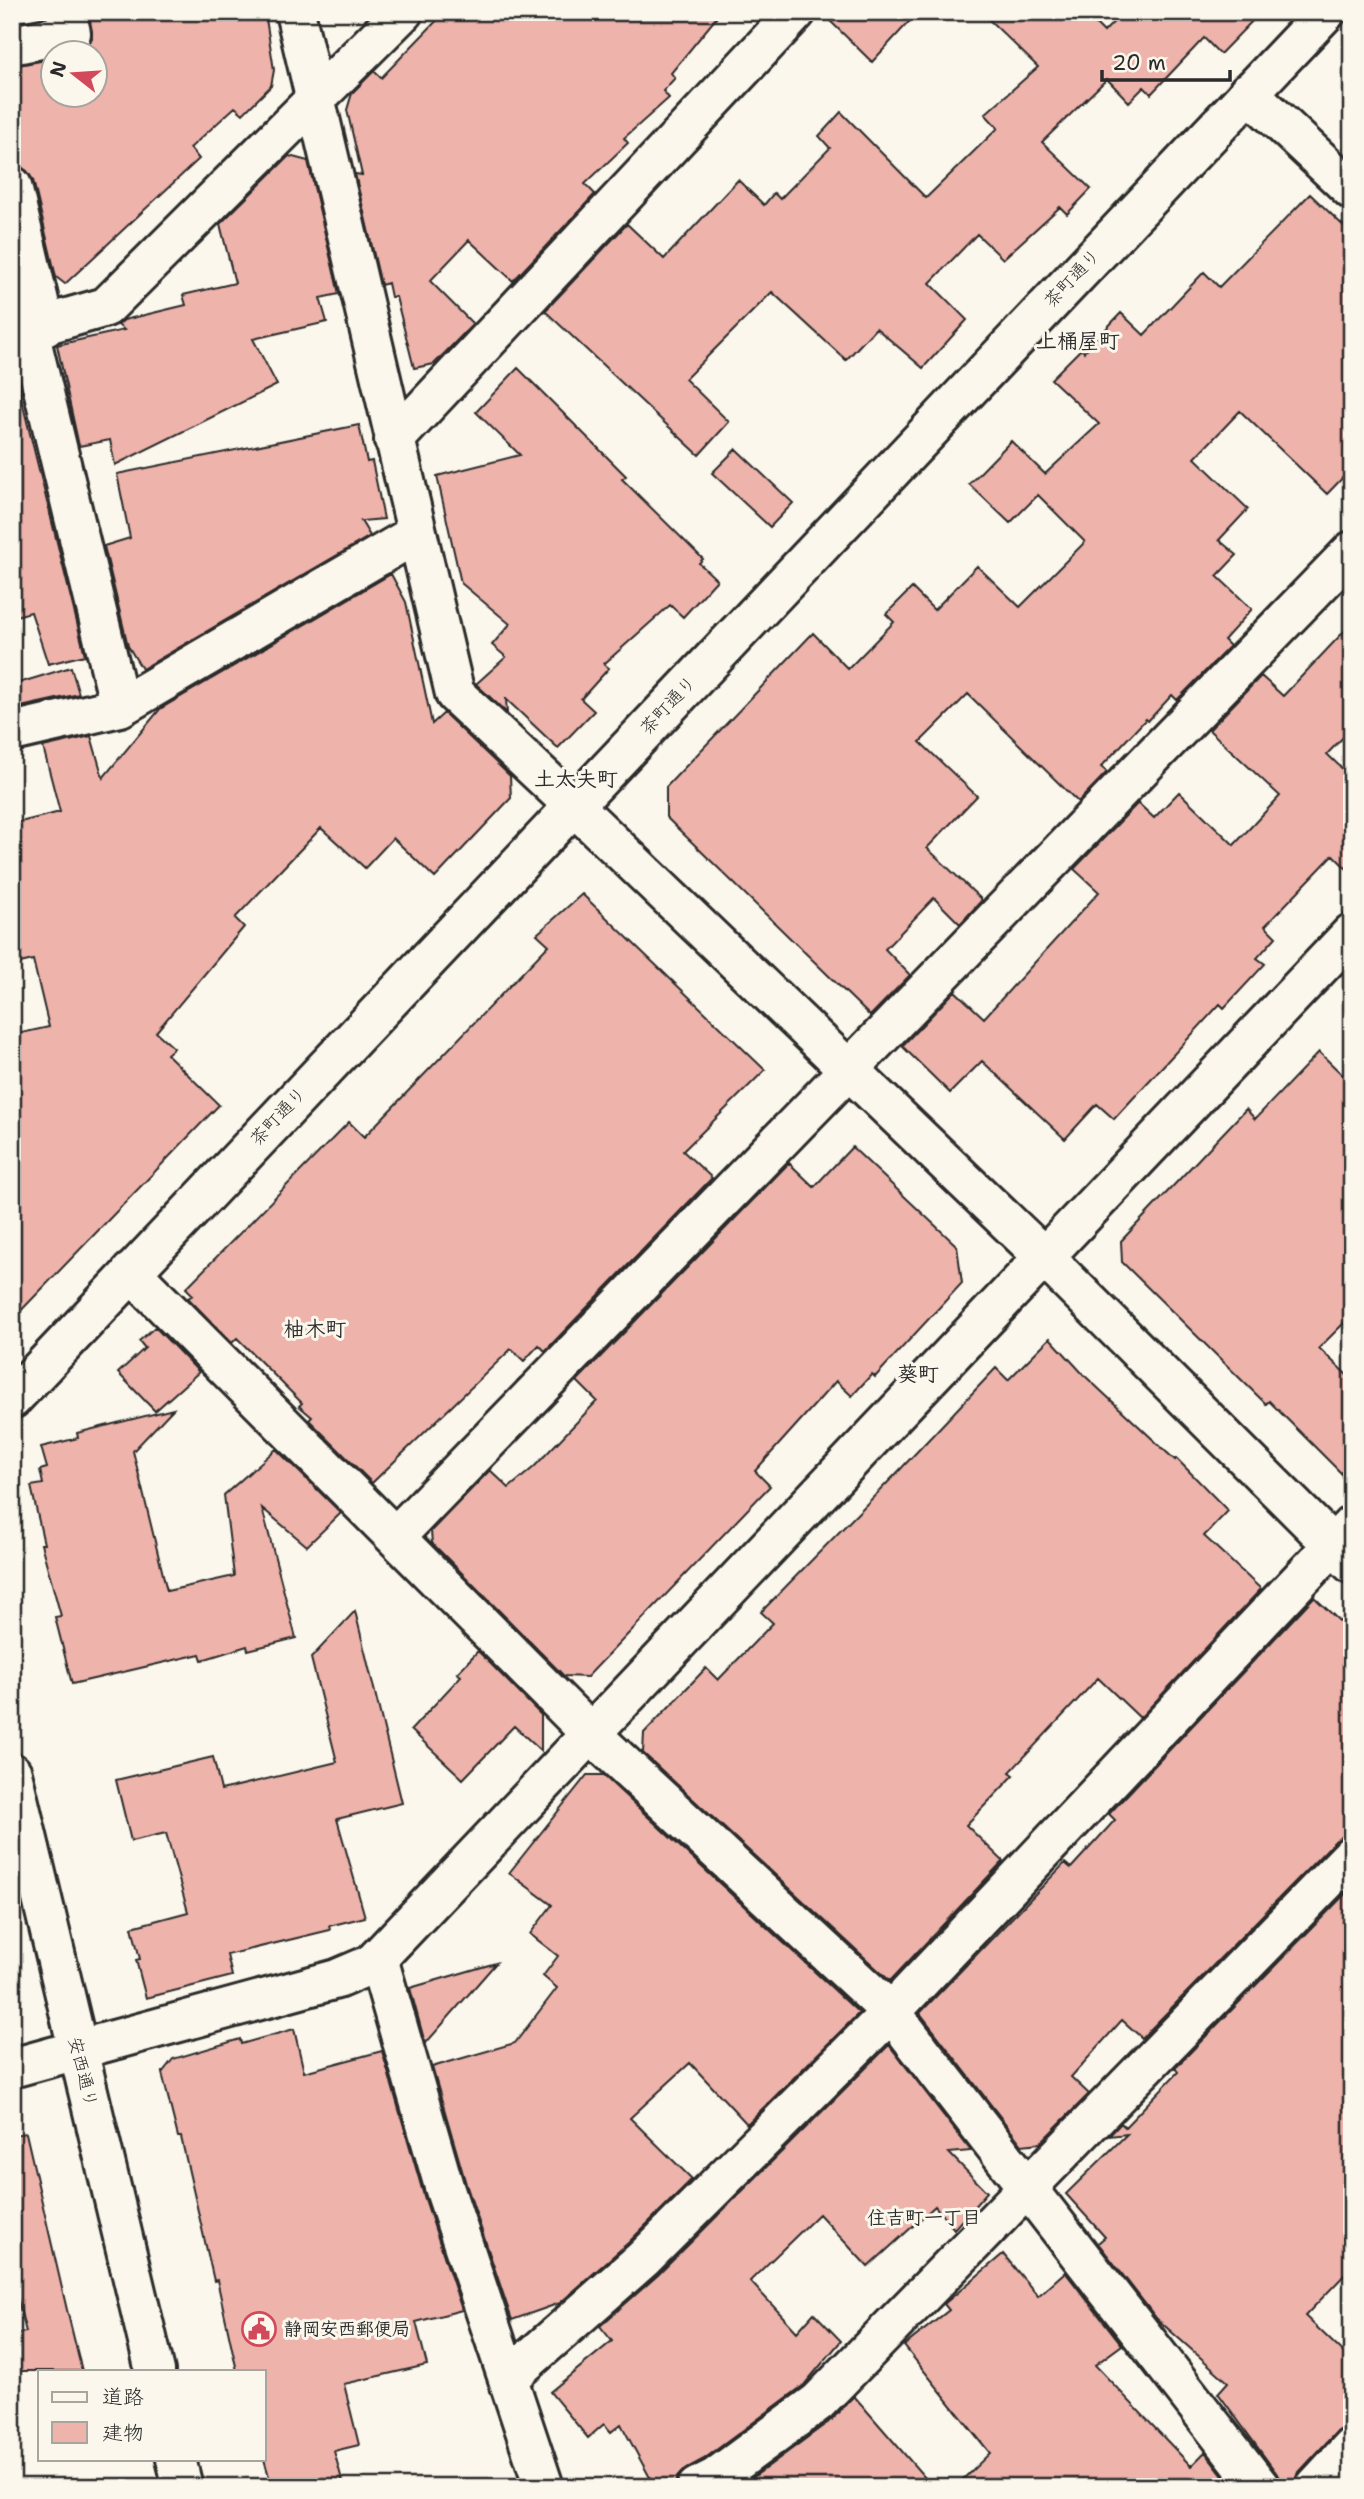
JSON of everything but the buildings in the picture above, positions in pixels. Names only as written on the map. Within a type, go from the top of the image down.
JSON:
[{"type":"street","points":[[12,45],[71,33],[66,12]]},
{"type":"street","points":[[295,12],[455,694],[1345,1545],[891,2012],[643,2259],[508,2378]]},
{"type":"street","points":[[29,331],[106,307],[404,12]]},
{"type":"street","points":[[394,440],[796,12]]},
{"type":"street","name":"茶町通り","points":[[12,1399],[1320,14]]},
{"type":"street","points":[[1248,92],[1352,190]]},
{"type":"street","points":[[12,186],[29,331],[120,706]]},
{"type":"street","points":[[12,732],[120,706],[416,534]]},
{"type":"street","points":[[395,1537],[847,1068],[1352,551]]},
{"type":"street","points":[[12,2068],[337,1979],[378,1958],[1352,933]]},
{"type":"street","points":[[131,1272],[591,1734],[891,2012],[1260,2487]]},
{"type":"street","name":"安西通り","points":[[12,1773],[155,2370]]},
{"type":"street","points":[[697,2487],[715,2478],[818,2402],[1352,1855]]},
{"type":"street","points":[[378,1958],[445,2190],[544,2487]]},
{"type":"street","points":[[1315,2487],[1352,2447]]},
{"type":"street","points":[[176,2460],[183,2487]]},
{"type":"place","name":"静岡安西郵便局","points":[[259,2329]]},
{"type":"district","name":"上桶屋町","points":[[1078,341]]},
{"type":"district","name":"土太夫町","points":[[576,779]]},
{"type":"district","name":"柚木町","points":[[315,1329]]},
{"type":"district","name":"葵町","points":[[918,1374]]},
{"type":"district","name":"住吉町一丁目","points":[[924,2217]]}]
